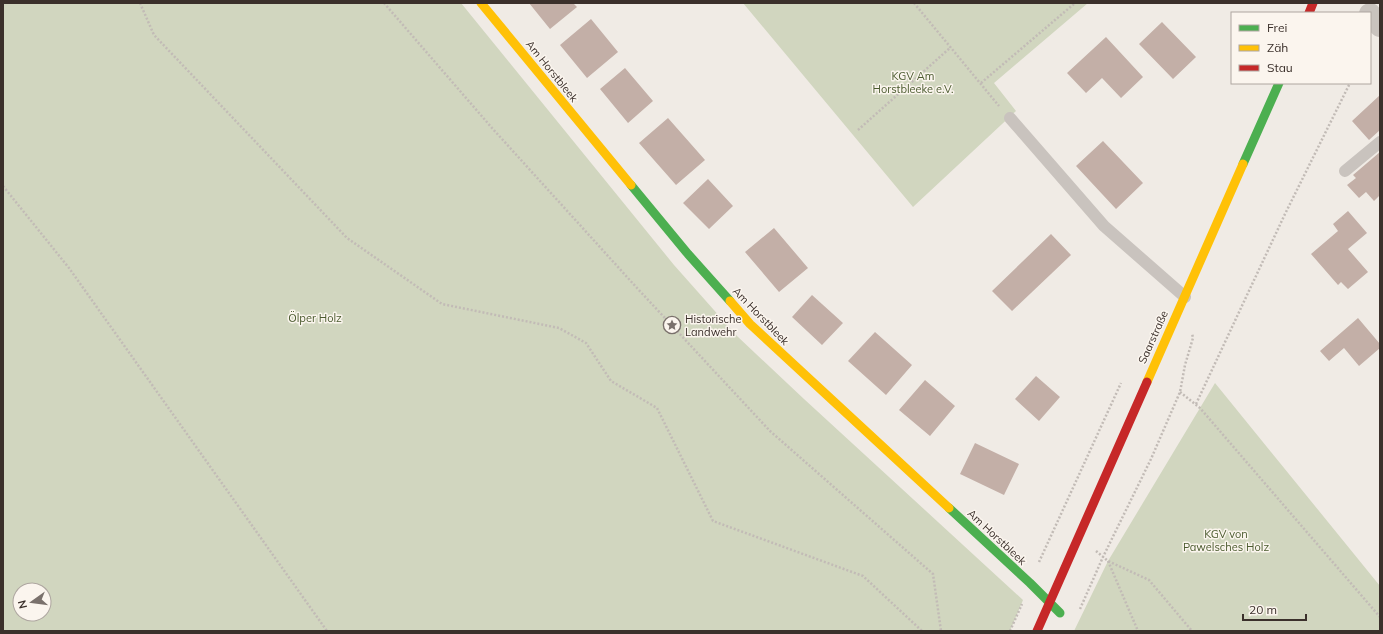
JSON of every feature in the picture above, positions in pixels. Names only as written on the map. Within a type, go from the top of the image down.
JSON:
[{"type":"street","name":"Am Horstbleek","points":[[481,3],[688,254],[750,324],[1030,583],[1060,613]]},
{"type":"street","points":[[1361,3],[1369,12]]},
{"type":"street","points":[[1371,14],[1380,26]]},
{"type":"street","name":"Saarstraße","points":[[1037,631],[1279,84]]},
{"type":"lane","points":[[1010,118],[1104,226],[1184,297]]},
{"type":"lane","points":[[1345,171],[1380,142]]},
{"type":"path","points":[[140,3],[154,35],[347,238],[442,304],[559,328],[586,343],[611,381],[657,408],[712,521],[864,576],[922,631]]},
{"type":"path","points":[[384,3],[492,128],[636,288],[770,431],[933,574],[941,631]]},
{"type":"path","points":[[914,3],[1010,118]]},
{"type":"path","points":[[981,83],[1075,3]]},
{"type":"path","points":[[858,130],[951,47]]},
{"type":"path","points":[[1196,404],[1350,84]]},
{"type":"path","points":[[3,186],[69,268],[327,631]]},
{"type":"path","points":[[1080,611],[1103,557],[1151,459],[1180,392],[1185,365],[1193,338],[1191,332]]},
{"type":"path","points":[[1180,392],[1196,404],[1380,617]]},
{"type":"path","points":[[1138,631],[1108,561],[1149,580],[1192,631]]},
{"type":"path","points":[[1010,631],[1030,583]]},
{"type":"green space","name":"Ölper Holz","points":[[3,3],[461,3],[674,265],[737,336],[1023,600],[1010,631],[3,631]]},
{"type":"green space","name":"KGV Am Horstbleeke e.V.","points":[[743,3],[1088,3],[994,83],[1016,111],[913,207]]},
{"type":"green space","name":"KGV von Pawelsches Holz","points":[[1215,383],[1380,586],[1380,631],[1074,631],[1108,561]]},
{"type":"building","points":[[529,3],[573,3],[577,7],[550,29]]},
{"type":"building","points":[[591,19],[618,52],[587,78],[560,45]]},
{"type":"building","points":[[1162,22],[1196,57],[1173,79],[1139,44]]},
{"type":"building","points":[[1106,37],[1143,77],[1121,98],[1102,78],[1086,93],[1067,73]]},
{"type":"building","points":[[625,68],[653,101],[628,123],[600,89]]},
{"type":"building","points":[[1380,95],[1380,130],[1369,140],[1352,121]]},
{"type":"building","points":[[668,118],[705,160],[676,185],[639,143]]},
{"type":"building","points":[[1103,141],[1143,183],[1116,209],[1076,166]]},
{"type":"building","points":[[1380,152],[1380,195],[1374,201],[1366,192],[1359,198],[1347,185],[1356,178],[1353,175]]},
{"type":"building","points":[[708,179],[733,206],[709,229],[683,203]]},
{"type":"building","points":[[1348,211],[1367,233],[1348,249],[1368,272],[1348,289],[1341,282],[1338,285],[1311,254],[1338,231],[1333,224]]},
{"type":"building","points":[[774,228],[808,268],[779,292],[745,252]]},
{"type":"building","points":[[1051,234],[1071,255],[1012,311],[992,291]]},
{"type":"building","points":[[812,295],[843,323],[822,345],[792,317]]},
{"type":"building","points":[[1358,318],[1380,344],[1380,348],[1359,366],[1344,348],[1329,361],[1320,351]]},
{"type":"building","points":[[875,332],[912,365],[886,395],[848,361]]},
{"type":"building","points":[[1036,376],[1060,397],[1039,421],[1015,399]]},
{"type":"building","points":[[925,380],[955,406],[930,436],[899,410]]},
{"type":"building","points":[[975,443],[1019,464],[1004,495],[960,474]]},
{"type":"traffic: fast","points":[[1243,164],[1279,84]]},
{"type":"traffic: fast","points":[[631,185],[688,254],[730,301]]},
{"type":"traffic: fast","points":[[949,508],[1060,613]]},
{"type":"traffic: slow","points":[[481,3],[631,185]]},
{"type":"traffic: slow","points":[[1147,382],[1243,164]]},
{"type":"traffic: slow","points":[[730,301],[750,324],[949,508]]},
{"type":"traffic: jam","points":[[1309,12],[1313,3]]},
{"type":"traffic: jam","points":[[1037,631],[1147,382]]},
{"type":"place","name":"Historische Landwehr","points":[[672,325]]}]
